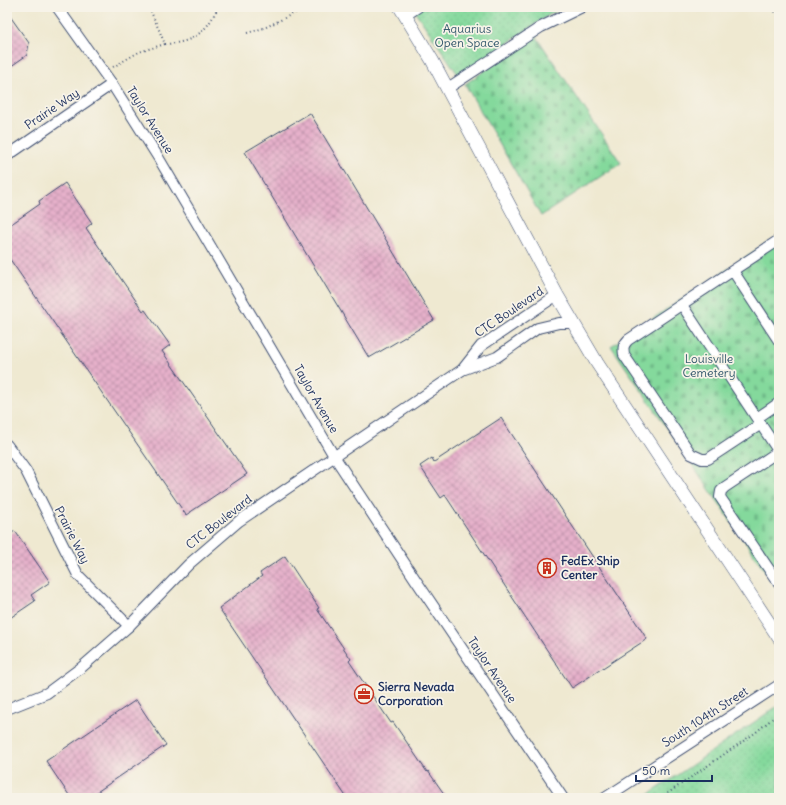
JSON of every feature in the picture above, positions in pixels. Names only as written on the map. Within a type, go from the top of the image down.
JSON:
[{"type":"main road","points":[[403,11],[448,88],[557,296],[573,323],[642,433],[779,638]]},
{"type":"street","name":"Taylor Avenue","points":[[57,7],[112,84],[158,157],[334,456],[563,798]]},
{"type":"street","points":[[403,11],[418,7]]},
{"type":"street","points":[[448,88],[541,27],[582,7]]},
{"type":"street","name":"Prairie Way","points":[[7,156],[112,84]]},
{"type":"street","points":[[779,240],[628,340],[624,345],[624,355],[691,454],[696,457],[708,459],[759,421],[779,403]]},
{"type":"street","points":[[733,271],[779,341]]},
{"type":"street","name":"CTC Boulevard","points":[[462,370],[481,346],[557,296]]},
{"type":"street","points":[[682,305],[779,451],[725,487],[721,492],[720,497],[779,584]]},
{"type":"street","name":"CTC Boulevard","points":[[7,709],[47,693],[82,667],[129,626],[212,542],[239,521],[334,456],[462,370],[497,357],[538,328],[573,323]]},
{"type":"street","name":"Prairie Way","points":[[7,445],[26,471],[78,575],[129,626]]},
{"type":"street","name":"South 104th Street","points":[[605,798],[779,685]]},
{"type":"path","points":[[149,7],[165,44]]},
{"type":"path","points":[[103,73],[139,52],[165,44],[190,41],[208,25],[218,7]]},
{"type":"path","points":[[247,33],[264,28],[307,7]]},
{"type":"path","points":[[768,7],[779,14]]},
{"type":"path","points":[[661,798],[755,733],[779,713]]},
{"type":"green space","name":"Aquarius Open Space","points":[[412,7],[567,7],[552,13],[459,76]]},
{"type":"green space","points":[[536,36],[621,163],[541,216],[465,84]]},
{"type":"green space","name":"Louisville Cemetery","points":[[779,235],[779,591],[611,346]]},
{"type":"green space","points":[[779,705],[779,798],[644,798]]},
{"type":"building","points":[[7,12],[29,43],[27,55],[7,69]]},
{"type":"building","points":[[310,113],[434,320],[369,358],[245,152]]},
{"type":"building","points":[[65,183],[92,223],[86,228],[143,311],[145,310],[170,345],[162,351],[247,474],[186,515],[7,255],[7,227],[40,204],[39,201]]},
{"type":"building","name":"FedEx Ship Center","points":[[501,418],[647,639],[572,688],[445,495],[441,498],[420,466],[432,458],[434,462]]},
{"type":"building","points":[[15,531],[50,582],[31,595],[35,601],[7,620],[7,536]]},
{"type":"building","points":[[285,556],[319,608],[317,609],[351,659],[349,661],[391,723],[393,722],[427,772],[428,771],[447,798],[347,798],[219,608],[262,576],[260,573]]},
{"type":"building","points":[[136,700],[166,745],[88,798],[71,798],[46,761]]},
{"type":"place","name":"FedEx Ship Center","points":[[547,568]]},
{"type":"place","name":"Sierra Nevada Corporation","points":[[364,694]]}]
